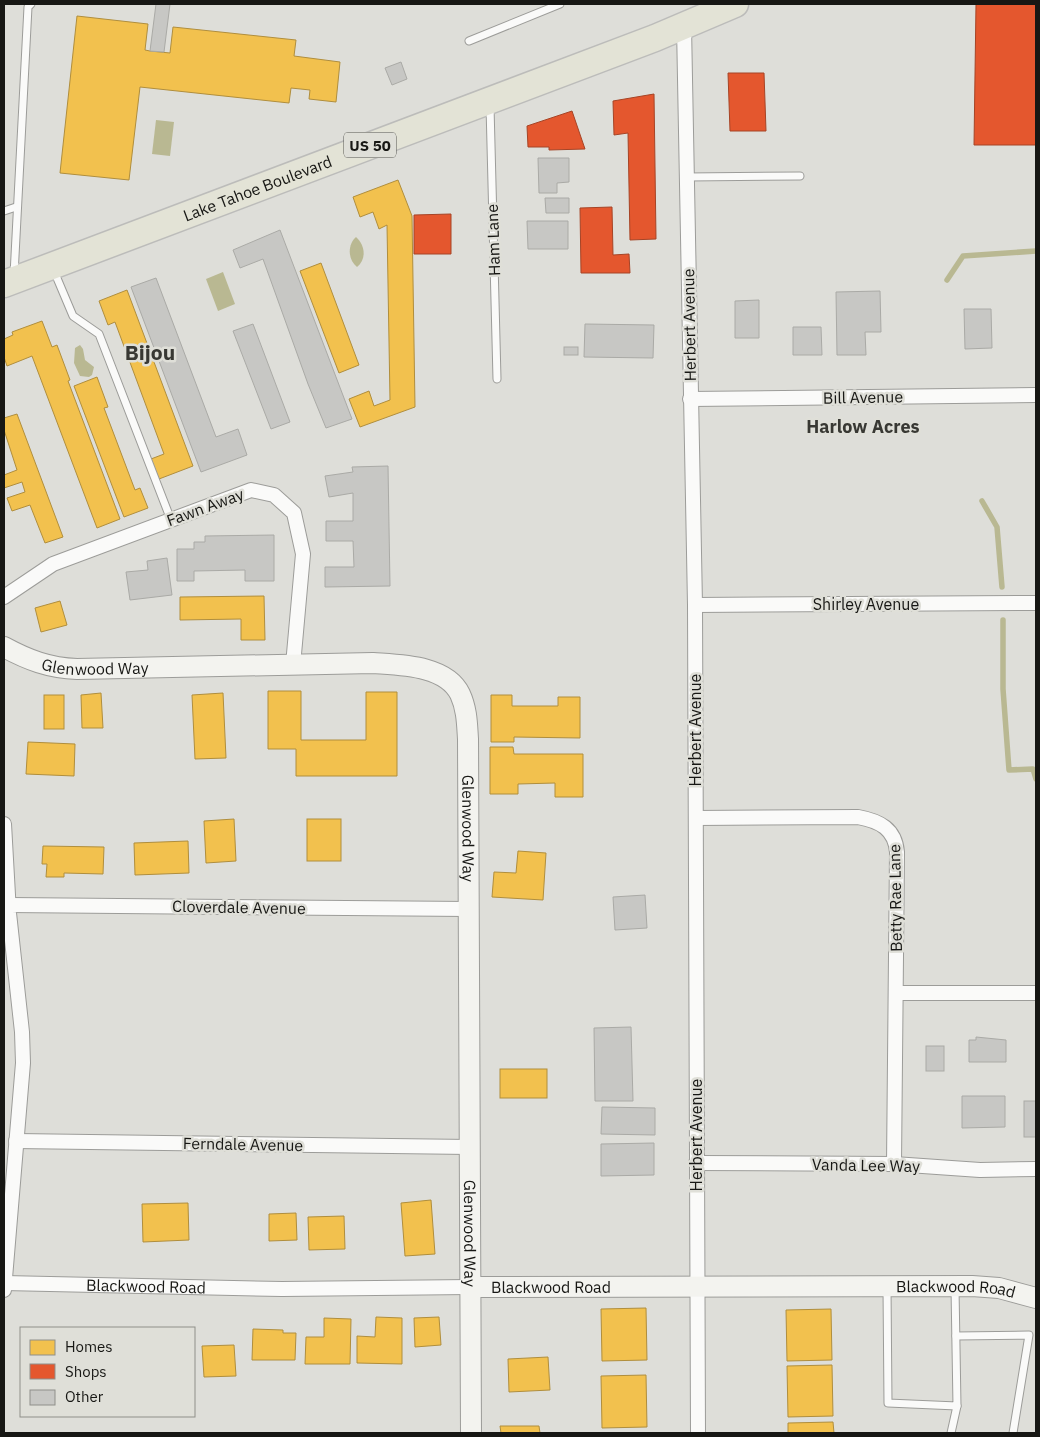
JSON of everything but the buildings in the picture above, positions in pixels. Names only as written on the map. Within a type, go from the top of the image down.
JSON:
[{"type":"highway","name":"Lake Tahoe Boulevard","points":[[8,282],[490,101],[736,4]]},
{"type":"street","name":"Herbert Avenue","points":[[694,19],[687,177],[695,605],[698,1433]]},
{"type":"street","name":"Bill Avenue","points":[[690,399],[1036,396]]},
{"type":"street","name":"Fawn Away","points":[[4,597],[53,564],[251,490],[274,495],[294,513],[303,554],[293,665]]},
{"type":"street","name":"Shirley Avenue","points":[[695,605],[1036,603]]},
{"type":"street","name":"Glenwood Way","points":[[4,647],[36,663],[54,668],[373,663],[403,665],[426,670],[447,679],[459,692],[466,712],[468,739],[471,1433]]},
{"type":"street","name":"Betty Rae Lane","points":[[696,818],[858,817],[872,820],[887,828],[896,842],[894,1164]]},
{"type":"street","points":[[4,824],[8,905],[22,1032],[23,1063],[4,1290]]},
{"type":"street","name":"Cloverdale Avenue","points":[[8,905],[469,909]]},
{"type":"street","points":[[896,993],[1036,993]]},
{"type":"street","name":"Ferndale Avenue","points":[[16,1141],[470,1148]]},
{"type":"street","name":"Vanda Lee Way","points":[[696,1163],[894,1164],[980,1170],[1036,1169]]},
{"type":"street","name":"Blackwood Road","points":[[4,1283],[282,1289],[888,1285],[999,1288],[1036,1298]]},
{"type":"lane","points":[[8,282],[16,207],[28,7],[31,4]]},
{"type":"lane","points":[[470,41],[560,4]]},
{"type":"lane","name":"Ham Lane","points":[[490,101],[497,379]]},
{"type":"lane","points":[[687,177],[800,176]]},
{"type":"lane","points":[[4,211],[16,207]]},
{"type":"lane","points":[[52,266],[72,316],[99,334],[171,520]]},
{"type":"lane","points":[[888,1285],[888,1403],[957,1406]]},
{"type":"lane","points":[[951,1433],[957,1406],[955,1286]]},
{"type":"lane","points":[[956,1336],[1029,1335],[1013,1433]]},
{"type":"shaded area","points":[[156,120],[174,122],[170,156],[152,154]]},
{"type":"shaded area","points":[[356,237],[364,252],[362,260],[357,267],[350,257],[351,244]]},
{"type":"shaded area","points":[[223,272],[235,304],[218,311],[206,279]]},
{"type":"shaded area","points":[[80,345],[83,349],[85,360],[94,367],[92,375],[89,377],[80,376],[74,363],[75,348]]},
{"type":"waterway","points":[[947,280],[963,256],[1036,251]]},
{"type":"waterway","points":[[982,501],[997,527],[1002,587]]},
{"type":"waterway","points":[[1003,620],[1003,689],[1009,770],[1033,769],[1036,779]]},
{"type":"district","name":"Bijou","points":[[150,352]]},
{"type":"district","name":"Harlow Acres","points":[[863,426]]}]
